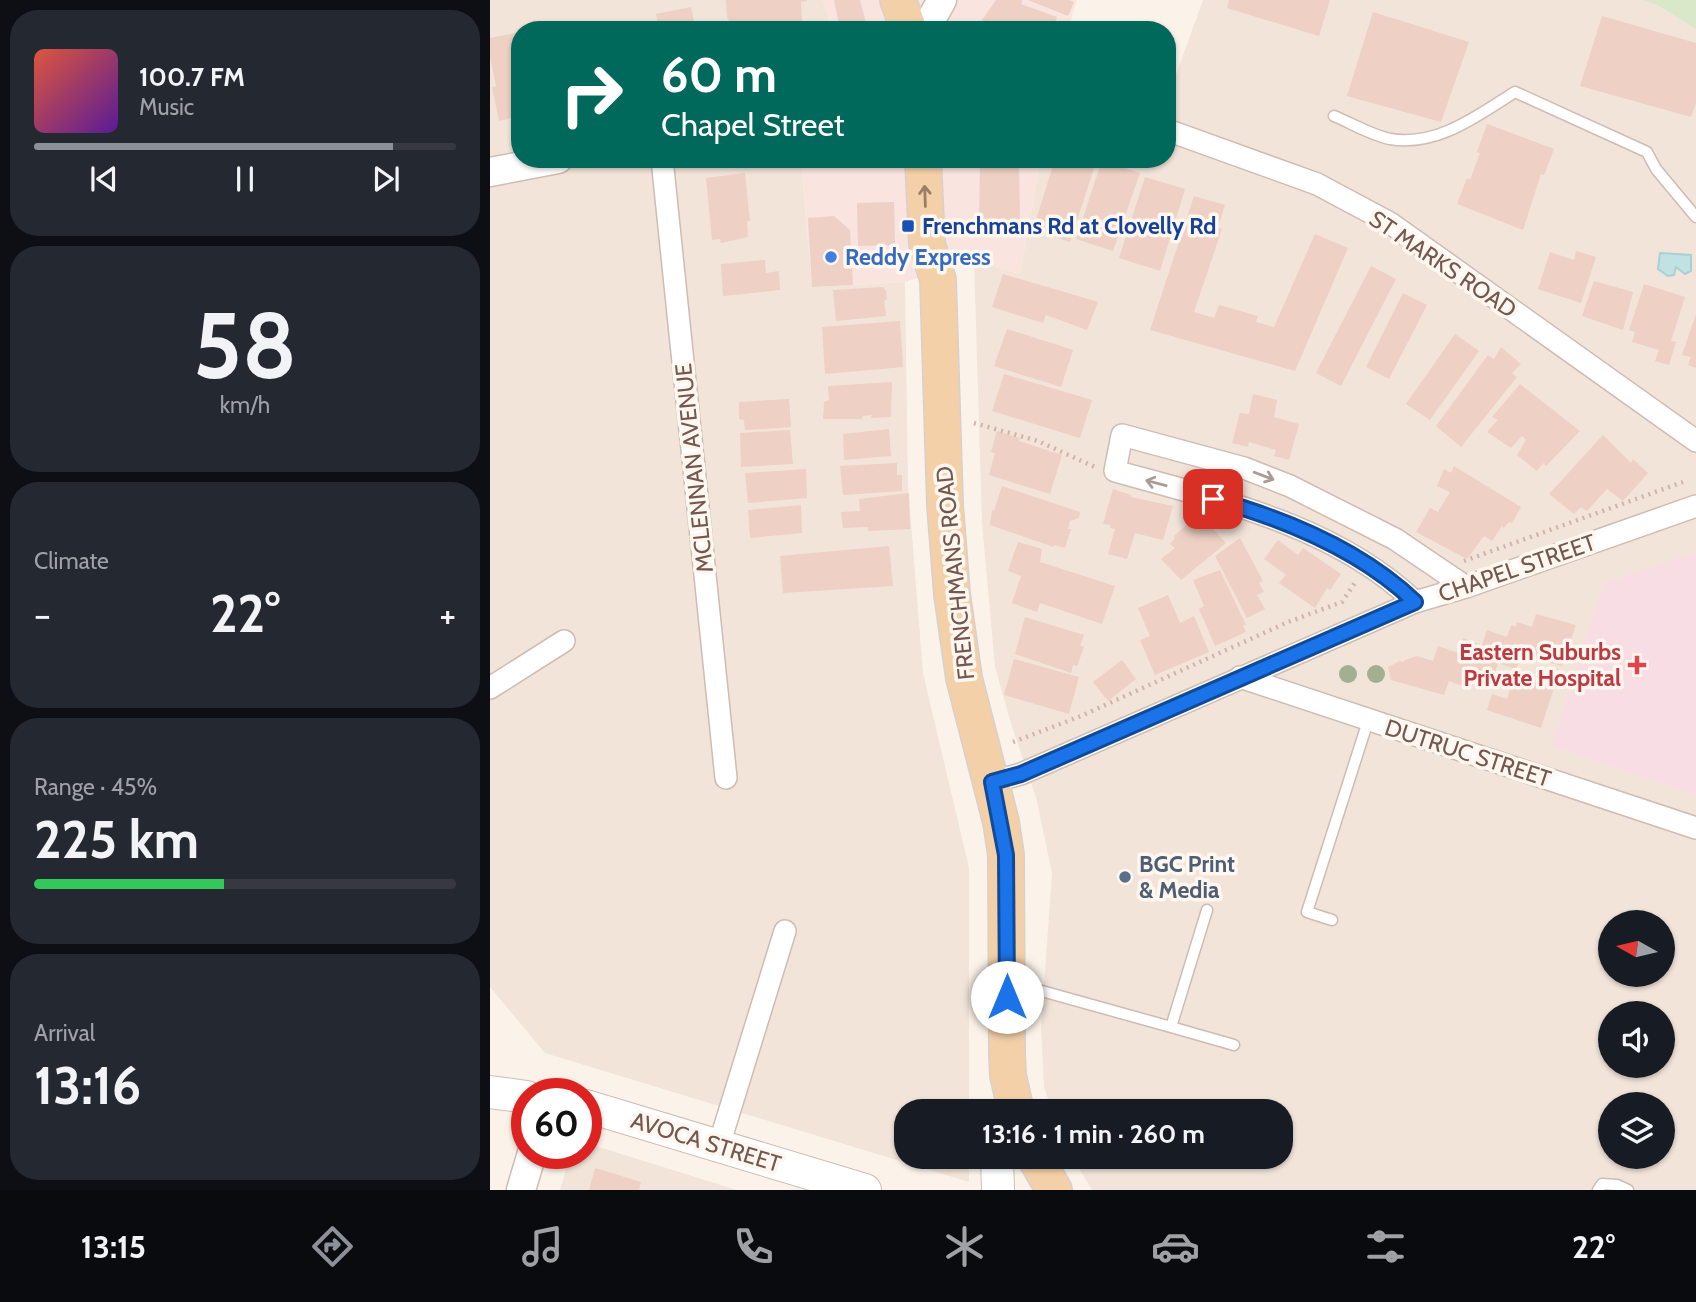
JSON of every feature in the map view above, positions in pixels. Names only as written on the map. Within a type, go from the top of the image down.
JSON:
[{"type":"main road","points":[[898,0],[906,21]]},
{"type":"main road","name":"FRENCHMANS ROAD","points":[[923,168],[927,244],[938,280],[944,505],[953,594],[964,678],[992,782],[1006,855],[1007,1032],[1009,1075],[1014,1099]]},
{"type":"main road","name":"FRENCHMANS ROAD","points":[[938,280],[950,245],[946,168]]},
{"type":"main road","points":[[999,1099],[1007,1032]]},
{"type":"main road","points":[[490,1092],[511,1095]]},
{"type":"main road","name":"AVOCA STREET","points":[[602,1111],[865,1190]]},
{"type":"main road","points":[[997,1169],[998,1190]]},
{"type":"main road","points":[[1042,1169],[1054,1190]]},
{"type":"street","points":[[930,21],[942,0]]},
{"type":"street","name":"ST MARKS ROAD","points":[[1176,133],[1317,184],[1390,223],[1696,441]]},
{"type":"street","points":[[490,172],[511,168]]},
{"type":"street","name":"MCLENNAN AVENUE","points":[[663,168],[726,778]]},
{"type":"street","points":[[1415,602],[1394,582],[1326,541],[1238,506],[1115,471],[1122,435],[1244,468],[1290,486],[1395,539],[1466,587]]},
{"type":"street","name":"CHAPEL STREET","points":[[992,782],[1021,774],[1415,602],[1466,587],[1696,506]]},
{"type":"street","points":[[490,688],[564,641]]},
{"type":"street","name":"DUTRUC STREET","points":[[1240,677],[1696,828]]},
{"type":"street","points":[[719,1145],[785,931]]},
{"type":"street","points":[[521,1190],[527,1169]]},
{"type":"lane","points":[[1334,116],[1389,139],[1421,139],[1445,133],[1515,92],[1647,152],[1656,169],[1696,217]]},
{"type":"lane","points":[[1332,920],[1307,912],[1368,720]]},
{"type":"lane","points":[[1171,1027],[1207,910]]},
{"type":"lane","points":[[1007,981],[1234,1045]]},
{"type":"lane","points":[[1598,1190],[1602,1184],[1610,1184],[1628,1190]]},
{"type":"path","points":[[974,423],[1038,441],[1102,470],[1115,471]]},
{"type":"path","name":"CHAPEL STREET","points":[[1463,561],[1683,482]]},
{"type":"path","points":[[1013,742],[1081,716],[1288,621],[1342,602],[1367,565]]},
{"type":"shaded area","points":[[490,0],[823,0],[829,21],[511,21],[511,168],[802,168],[812,287],[905,282],[908,485],[923,673],[969,868],[969,1099],[894,1099],[894,1159],[545,1053],[490,987]]},
{"type":"shaded area","points":[[823,0],[1077,0],[1071,21],[829,21]]},
{"type":"shaded area","points":[[1203,0],[1696,0],[1696,1190],[1092,1190],[1079,1169],[1293,1169],[1293,1099],[1048,1099],[1044,1088],[1041,1028],[1052,873],[1036,797],[995,667],[982,523],[974,260],[1020,274],[1039,168],[1176,168],[1176,74]]},
{"type":"shaded area","points":[[802,168],[1039,168],[1020,274],[974,260],[905,282],[812,287]]},
{"type":"shaded area","name":"Eastern Suburbs Private Hospital","points":[[1696,552],[1696,795],[1552,746],[1604,583]]},
{"type":"shaded area","points":[[602,1148],[737,1190],[560,1190],[566,1169],[602,1169]]},
{"type":"shaded area","points":[[926,1169],[969,1169],[969,1182]]},
{"type":"green space","points":[[1642,0],[1696,0],[1696,29],[1658,5]]},
{"type":"water","points":[[1660,253],[1691,255],[1691,271],[1685,274],[1676,267],[1674,275],[1668,276],[1658,269]]},
{"type":"building","points":[[726,0],[807,0],[801,2],[802,21],[729,21]]},
{"type":"building","points":[[834,0],[860,0],[866,21],[838,21]]},
{"type":"building","points":[[996,0],[1022,0],[1021,4],[1057,17],[1056,21],[981,21]]},
{"type":"building","points":[[1028,0],[1069,0],[1074,2],[1068,16]]},
{"type":"building","points":[[1229,0],[1330,0],[1319,36],[1227,8]]},
{"type":"building","points":[[691,7],[694,21],[657,21],[656,14]]},
{"type":"building","points":[[1373,12],[1469,42],[1441,122],[1347,96]]},
{"type":"building","points":[[1602,16],[1696,43],[1696,103],[1691,117],[1580,86]]},
{"type":"building","points":[[511,34],[511,118],[499,121],[492,87],[496,86],[490,57],[490,38]]},
{"type":"building","points":[[1487,124],[1554,149],[1544,175],[1541,174],[1523,230],[1457,204],[1467,178],[1470,180]]},
{"type":"building","points":[[980,168],[1019,168],[1020,225],[979,227]]},
{"type":"building","points":[[1052,168],[1094,168],[1070,242],[1033,230]]},
{"type":"building","points":[[1099,168],[1125,168],[1140,173],[1113,251],[1076,239]]},
{"type":"building","points":[[745,173],[750,221],[747,221],[748,237],[721,243],[720,239],[712,240],[706,178]]},
{"type":"building","points":[[1145,177],[1185,189],[1160,271],[1119,258]]},
{"type":"building","points":[[1194,196],[1225,205],[1218,227],[1222,229],[1194,312],[1214,318],[1219,305],[1258,316],[1256,322],[1274,327],[1315,234],[1348,248],[1295,371],[1150,330]]},
{"type":"building","points":[[894,202],[895,245],[858,246],[857,203]]},
{"type":"building","name":"Reddy Express","points":[[834,216],[850,230],[853,285],[812,287],[808,218]]},
{"type":"building","points":[[1576,251],[1596,257],[1581,303],[1538,289],[1550,252],[1574,260]]},
{"type":"building","points":[[765,260],[766,273],[779,271],[780,290],[723,296],[721,264]]},
{"type":"building","points":[[1371,266],[1396,279],[1341,386],[1316,373]]},
{"type":"building","points":[[1003,274],[1098,302],[1087,330],[1046,315],[1043,323],[992,307]]},
{"type":"building","points":[[1594,281],[1633,292],[1623,330],[1582,316]]},
{"type":"building","points":[[1644,284],[1685,297],[1671,341],[1676,342],[1669,365],[1655,361],[1659,350],[1632,342],[1635,332],[1629,330]]},
{"type":"building","points":[[883,287],[887,299],[884,301],[886,316],[836,321],[833,290]]},
{"type":"building","points":[[1403,293],[1427,305],[1389,379],[1366,367]]},
{"type":"building","points":[[1696,314],[1696,368],[1688,365],[1691,357],[1682,355]]},
{"type":"building","points":[[900,321],[903,367],[825,374],[822,327]]},
{"type":"building","points":[[1007,329],[1073,350],[1061,387],[994,366]]},
{"type":"building","points":[[1455,334],[1479,351],[1430,420],[1406,404]]},
{"type":"building","points":[[1501,347],[1521,364],[1512,373],[1517,377],[1461,447],[1436,426],[1488,355],[1494,359]]},
{"type":"building","points":[[1004,374],[1092,400],[1080,438],[992,411]]},
{"type":"building","points":[[892,382],[891,417],[871,418],[872,415],[863,416],[862,419],[823,419],[824,402],[829,400],[828,386]]},
{"type":"building","points":[[1520,384],[1580,431],[1546,466],[1543,463],[1537,471],[1517,455],[1526,440],[1522,436],[1511,448],[1487,432],[1498,420],[1492,417]]},
{"type":"building","points":[[1253,394],[1277,400],[1274,417],[1299,424],[1289,460],[1274,456],[1276,450],[1249,442],[1248,447],[1232,443],[1240,413],[1249,414]]},
{"type":"building","points":[[789,399],[791,427],[745,430],[744,420],[739,419],[739,402]]},
{"type":"building","points":[[889,429],[891,456],[844,460],[843,434]]},
{"type":"building","points":[[790,430],[793,464],[741,467],[740,433]]},
{"type":"building","points":[[997,431],[1062,455],[1050,494],[989,475],[995,453],[991,452]]},
{"type":"building","points":[[1603,435],[1631,463],[1633,459],[1648,473],[1623,501],[1607,489],[1587,511],[1581,507],[1574,514],[1549,494]]},
{"type":"building","points":[[897,463],[897,475],[902,475],[902,491],[843,495],[840,466]]},
{"type":"building","points":[[1454,466],[1521,507],[1512,523],[1509,522],[1504,528],[1502,526],[1492,541],[1484,536],[1467,559],[1416,532],[1430,508],[1438,512],[1450,492],[1437,486],[1444,469],[1451,473]]},
{"type":"building","points":[[806,469],[807,498],[748,503],[745,473]]},
{"type":"building","points":[[1002,486],[1080,512],[1079,518],[1070,521],[1068,529],[1071,529],[1065,548],[1054,547],[990,525],[992,510],[994,511]]},
{"type":"building","points":[[1113,489],[1131,497],[1173,506],[1163,540],[1135,533],[1127,559],[1108,554],[1115,529],[1110,528],[1111,525],[1103,524]]},
{"type":"building","points":[[909,493],[910,529],[868,531],[868,527],[843,528],[841,512],[860,511],[859,499]]},
{"type":"building","points":[[801,505],[802,533],[750,538],[748,510]]},
{"type":"building","points":[[1199,514],[1226,543],[1181,580],[1161,559],[1175,548],[1170,544],[1174,536]]},
{"type":"building","points":[[1240,538],[1263,581],[1259,583],[1264,592],[1257,595],[1265,609],[1247,618],[1215,556]]},
{"type":"building","points":[[1278,540],[1298,555],[1303,548],[1341,574],[1330,590],[1327,588],[1315,608],[1279,583],[1286,575],[1264,559]]},
{"type":"building","points":[[1018,542],[1042,549],[1040,562],[1115,586],[1102,624],[1040,603],[1037,612],[1012,603],[1021,576],[1008,571]]},
{"type":"building","points":[[889,546],[893,586],[783,593],[780,556]]},
{"type":"building","points":[[1220,570],[1246,625],[1243,625],[1246,632],[1215,646],[1199,609],[1204,606],[1193,580]]},
{"type":"building","points":[[1168,595],[1180,623],[1194,616],[1209,652],[1155,675],[1140,640],[1150,636],[1138,608]]},
{"type":"building","points":[[1536,614],[1576,625],[1562,666],[1522,655],[1516,669],[1498,663],[1493,678],[1473,672],[1468,688],[1449,681],[1444,695],[1391,680],[1388,667],[1400,661],[1417,656],[1433,661],[1438,646],[1458,653],[1463,638],[1482,645],[1487,630],[1507,637],[1511,625],[1516,627],[1517,622],[1532,627]]},
{"type":"building","points":[[1025,617],[1084,635],[1080,645],[1084,647],[1077,666],[1073,665],[1071,673],[1015,654]]},
{"type":"building","points":[[1014,659],[1079,677],[1069,714],[1004,695]]},
{"type":"building","points":[[1122,660],[1136,679],[1108,701],[1093,682]]},
{"type":"building","points":[[1536,678],[1555,685],[1541,728],[1487,710],[1492,694],[1507,699],[1512,684],[1532,690]]},
{"type":"building","points":[[595,1169],[641,1182],[639,1190],[589,1190]]},
{"type":"place","name":"Frenchmans Rd at Clovelly Rd","points":[[908,226]]},
{"type":"place","name":"Reddy Express","points":[[831,257]]},
{"type":"place","name":"Eastern Suburbs Private Hospital","points":[[1637,665]]},
{"type":"place","name":"BGC Print & Media","points":[[1125,877]]},
{"type":"route","points":[[1007,997],[1006,855],[992,782],[1021,774],[1415,602],[1394,582],[1326,541],[1238,506],[1213,499]]}]
